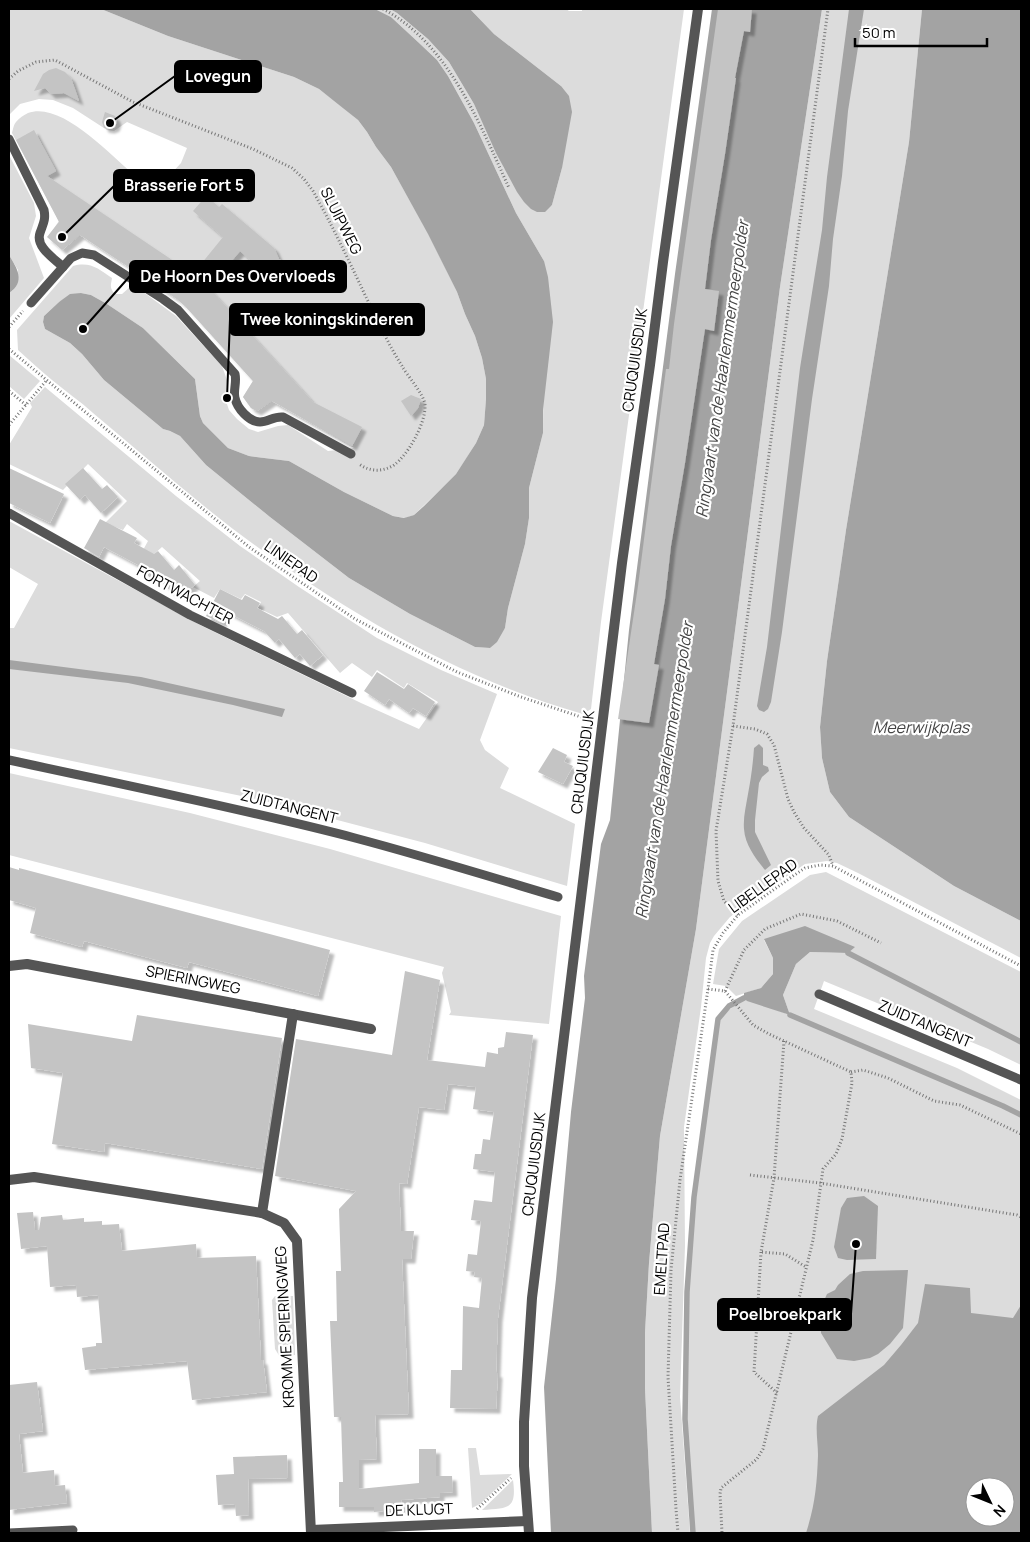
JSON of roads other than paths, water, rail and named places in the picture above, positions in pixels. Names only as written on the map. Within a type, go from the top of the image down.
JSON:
[{"type":"street","name":"CRUQUIUSDIJK","points":[[529,1533],[524,1466],[524,1413],[532,1298],[621,570],[698,9]]},
{"type":"street","name":"SPIERINGWEG","points":[[9,966],[27,964],[371,1029]]},
{"type":"street","points":[[262,1213],[293,1014]]},
{"type":"street","name":"KROMME SPIERINGWEG","points":[[9,1180],[34,1178],[262,1213],[284,1223],[297,1241],[311,1531]]},
{"type":"street","name":"DE KLUGT","points":[[311,1531],[528,1521]]},
{"type":"lane","points":[[9,139],[44,210],[45,221],[39,237],[41,246],[63,267]]},
{"type":"lane","points":[[31,303],[76,255],[82,253],[94,255],[163,299],[183,315],[231,369],[236,380],[235,397],[238,406],[252,420],[258,422],[278,416],[283,417],[351,454]]},
{"type":"lane","name":"FORTWACHTER","points":[[9,513],[190,615],[352,693]]},
{"type":"lane","name":"ZUIDTANGENT","points":[[9,760],[227,806],[457,866],[558,897]]},
{"type":"lane","name":"ZUIDTANGENT","points":[[819,994],[1021,1080]]},
{"type":"lane","points":[[9,1533],[73,1530]]},
{"type":"water","points":[[101,9],[375,9],[391,17],[437,60],[448,76],[474,123],[516,213],[544,261],[548,277],[553,322],[543,410],[543,433],[529,488],[529,518],[525,544],[508,608],[505,628],[497,642],[490,648],[475,647],[410,614],[349,578],[206,465],[180,436],[163,429],[104,380],[70,343],[45,329],[44,316],[59,302],[70,294],[81,293],[91,295],[143,328],[195,379],[200,416],[203,423],[228,448],[249,456],[289,461],[344,492],[393,516],[404,518],[414,515],[456,474],[476,443],[484,425],[486,379],[482,358],[457,292],[391,167],[358,120],[319,89],[294,77],[168,36]]},
{"type":"water","points":[[390,9],[470,9],[494,34],[561,86],[569,96],[572,112],[562,168],[552,205],[545,212],[537,212],[531,209],[517,192],[496,153],[474,104],[449,62],[428,39]]},
{"type":"water","name":"Ringvaart van de Haarlemmermeerpolder","points":[[712,9],[822,9],[780,287],[696,929],[660,1136],[645,1332],[645,1389],[652,1533],[551,1533],[544,1387],[571,1112],[585,998],[584,976],[601,844],[610,820],[629,630],[675,274]]},
{"type":"water","points":[[849,9],[864,9],[848,111],[829,286],[812,399],[782,632],[771,702],[768,709],[764,712],[759,710],[757,706],[767,647],[800,368],[822,230]]},
{"type":"water","name":"Meerwijkplas","points":[[922,9],[1021,9],[1021,921],[954,886],[849,817],[830,792],[822,758],[820,727],[827,661],[846,530],[909,142]]},
{"type":"water","points":[[9,255],[17,270],[19,280],[14,289],[9,293]]},
{"type":"water","points":[[9,660],[141,677],[285,709],[282,717],[128,683],[9,669]]},
{"type":"water","points":[[759,744],[763,748],[763,765],[768,767],[769,771],[762,777],[759,783],[755,820],[755,832],[771,865],[765,870],[749,846],[744,829],[744,816],[754,748]]},
{"type":"water","points":[[805,926],[855,947],[848,953],[810,952],[796,964],[783,995],[790,1015],[747,1001],[744,998],[744,993],[761,988],[773,974],[773,958],[764,939]]},
{"type":"water","points":[[864,1196],[878,1206],[876,1259],[847,1260],[838,1258],[834,1247],[841,1208],[847,1198]]},
{"type":"water","points":[[908,1270],[903,1328],[890,1344],[870,1358],[854,1361],[837,1359],[821,1333],[819,1312],[827,1294],[835,1290],[850,1274],[863,1271]]},
{"type":"water","points":[[925,1284],[970,1288],[971,1313],[1013,1318],[1021,1305],[1021,1533],[806,1533],[812,1513],[816,1485],[818,1416],[884,1365],[918,1323]]},
{"type":"waterway","points":[[848,953],[1021,1042]]},
{"type":"waterway","points":[[693,1533],[685,1419],[687,1292],[694,1197],[718,1019],[729,1006],[744,998]]},
{"type":"waterway","points":[[790,1015],[1021,1115]]},
{"type":"place","name":"Lovegun","points":[[110,123]]},
{"type":"place","name":"Brasserie Fort 5","points":[[62,237]]},
{"type":"place","name":"De Hoorn Des Overvloeds","points":[[83,329]]},
{"type":"place","name":"Twee koningskinderen","points":[[227,398]]},
{"type":"place","name":"Poelbroekpark","points":[[856,1244]]}]
